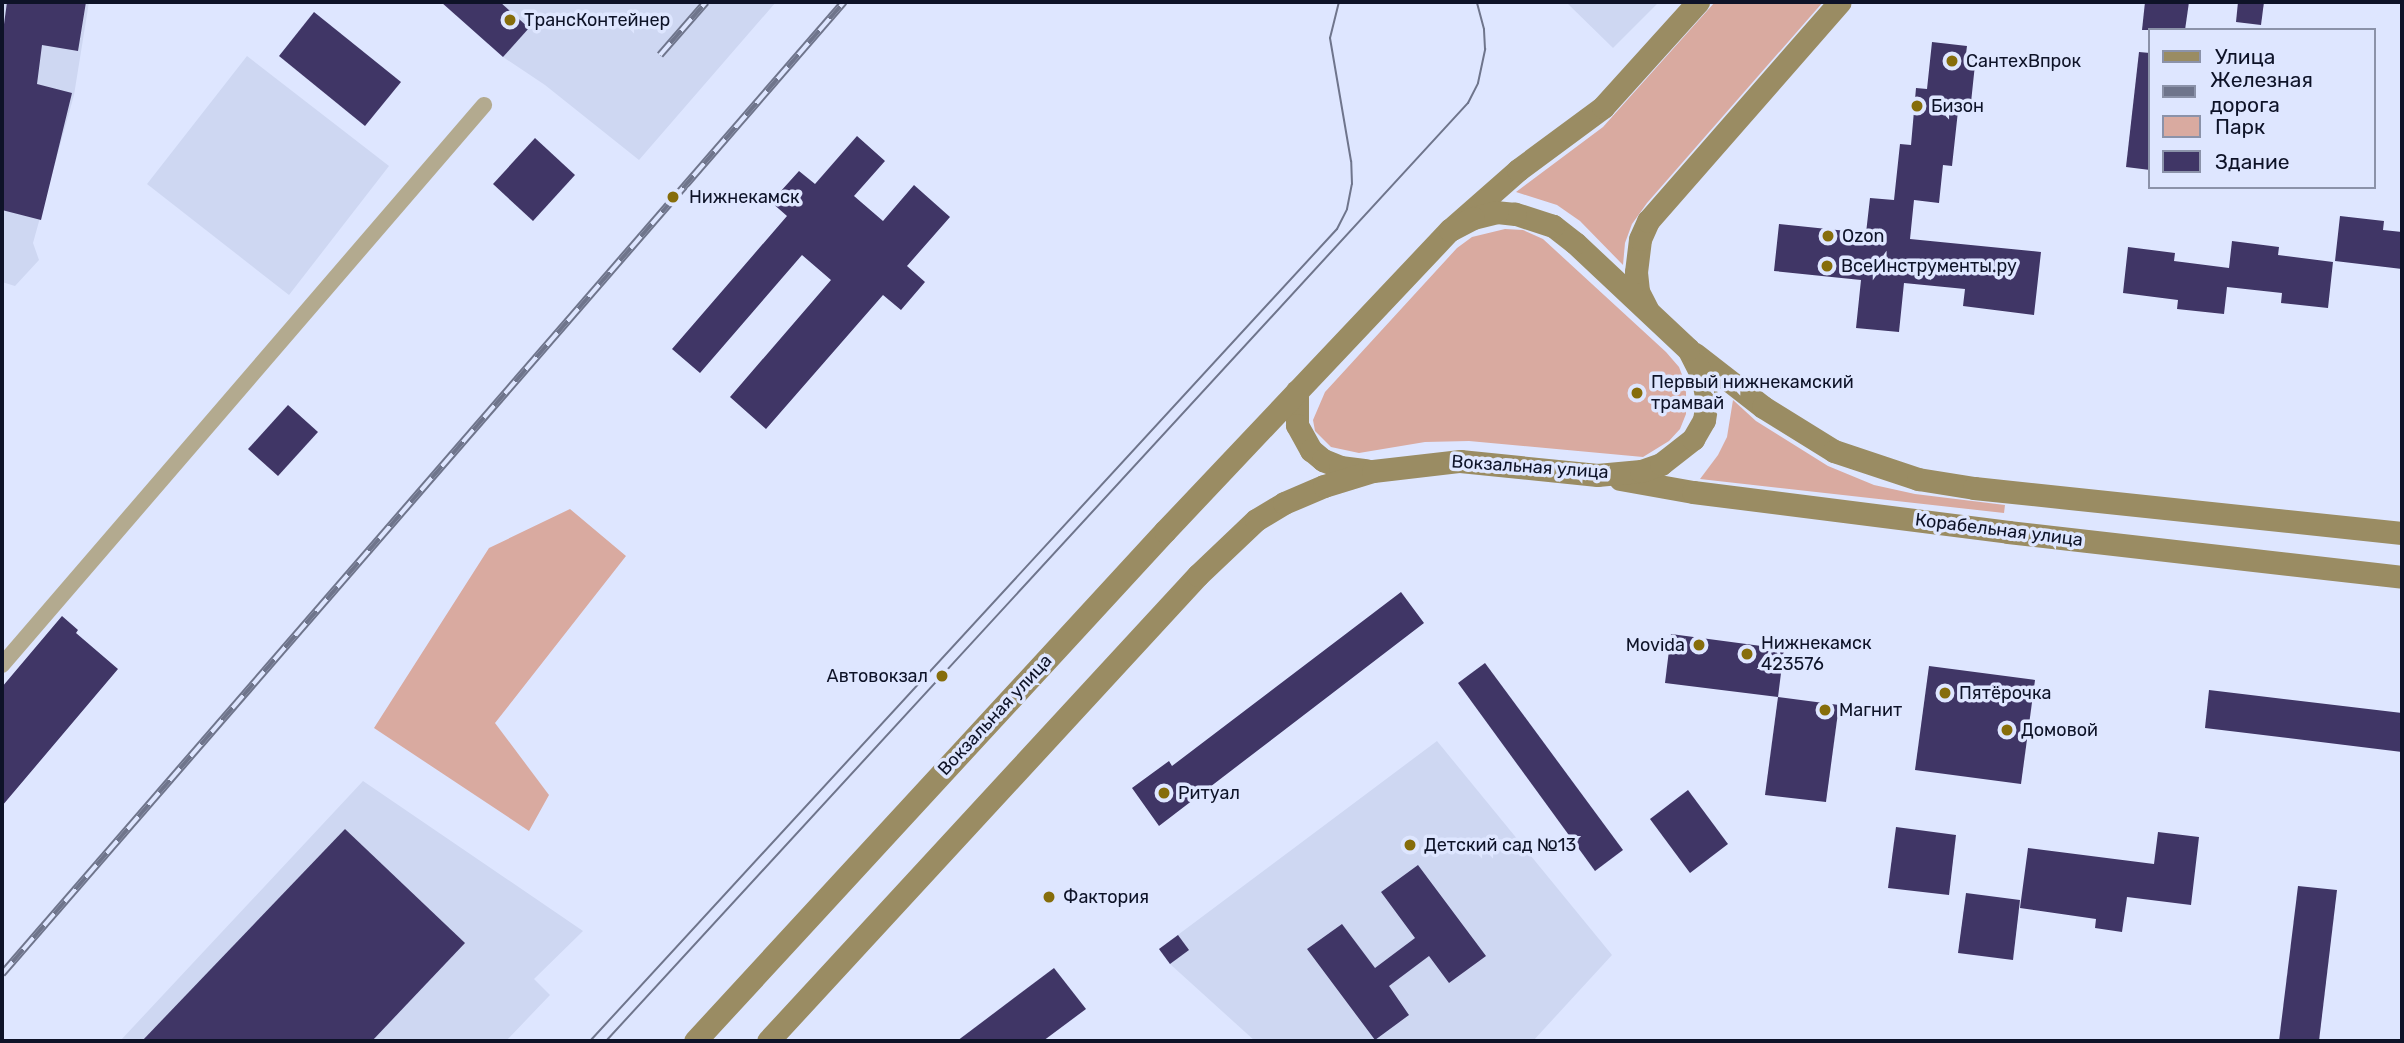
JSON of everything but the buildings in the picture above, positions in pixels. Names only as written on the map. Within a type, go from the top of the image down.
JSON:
[{"type":"main road","name":"Вокзальная улица","points":[[695,1041],[1297,391],[1450,230],[1518,170],[1603,107],[1698,2]]},
{"type":"main road","name":"Вокзальная улица","points":[[1648,312],[1639,291],[1636,272],[1640,239],[1648,221],[1840,2]]},
{"type":"main road","name":"Вокзальная улица","points":[[768,1041],[1227,545],[1256,520],[1284,503],[1373,471],[1460,461],[1597,475],[1641,471],[1661,464],[1693,439],[1704,420],[1707,401],[1702,376],[1688,349],[1575,243],[1553,226],[1536,219],[1497,212],[1473,218],[1450,230]]},
{"type":"main road","points":[[1688,349],[1763,407],[1834,451],[1918,479],[2402,533]]},
{"type":"main road","name":"Вокзальная улица","points":[[1297,391],[1297,425],[1311,450],[1323,460],[1340,467],[1373,471]]},
{"type":"main road","name":"Корабельная улица","points":[[1597,475],[1693,492],[2008,532],[2402,577]]},
{"type":"street","points":[[2,665],[484,105]]},
{"type":"shaded area","points":[[2,2],[89,2],[74,95],[33,243],[39,260],[15,286],[2,282]]},
{"type":"shaded area","points":[[441,2],[776,2],[639,160],[545,85],[503,57]]},
{"type":"shaded area","points":[[1566,2],[1659,2],[1613,48]]},
{"type":"shaded area","points":[[247,56],[389,166],[289,295],[147,184]]},
{"type":"shaded area","name":"Детский сад №13","points":[[1437,741],[1612,955],[1533,1041],[1255,1041],[1170,964],[1159,949]]},
{"type":"shaded area","points":[[363,781],[583,931],[534,979],[550,995],[506,1041],[120,1041]]},
{"type":"green space","points":[[1715,2],[1823,2],[1647,203],[1632,224],[1625,243],[1623,265],[1580,221],[1557,205],[1516,192],[1603,127]]},
{"type":"green space","points":[[1505,229],[1523,230],[1543,239],[1666,352],[1679,367],[1686,385],[1686,414],[1680,429],[1669,441],[1643,457],[1469,441],[1425,442],[1359,453],[1331,447],[1315,431],[1313,420],[1325,392],[1457,248],[1472,237]]},
{"type":"green space","points":[[1733,400],[1756,421],[1828,466],[1874,485],[1915,494],[2005,505],[2004,513],[1700,479],[1718,455],[1727,437]]},
{"type":"green space","points":[[570,509],[626,556],[495,723],[549,795],[529,831],[374,728],[489,548]]},
{"type":"tram line","points":[[590,1041],[1337,229],[1347,209],[1352,184],[1351,161],[1330,38],[1339,2]]},
{"type":"tram line","points":[[606,1041],[1468,103],[1478,83],[1485,49],[1484,29],[1477,2]]},
{"type":"railway","points":[[660,55],[706,2]]},
{"type":"railway","points":[[2,974],[844,2]]},
{"type":"place","name":"ТрансКонтейнер","points":[[510,20]]},
{"type":"place","name":"СантехВпрок","points":[[1952,61]]},
{"type":"place","name":"Бизон","points":[[1917,106]]},
{"type":"place","name":"Нижнекамск","points":[[673,197]]},
{"type":"place","name":"Ozon","points":[[1828,236]]},
{"type":"place","name":"ВсеИнструменты.ру","points":[[1827,266]]},
{"type":"place","name":"Первый нижнекамский трамвай","points":[[1637,393]]},
{"type":"place","name":"Movida","points":[[1699,645]]},
{"type":"place","name":"Нижнекамск 423576","points":[[1747,654]]},
{"type":"place","name":"Автовокзал","points":[[942,676]]},
{"type":"place","name":"Пятёрочка","points":[[1945,693]]},
{"type":"place","name":"Магнит","points":[[1825,710]]},
{"type":"place","name":"Домовой","points":[[2007,730]]},
{"type":"place","name":"Ритуал","points":[[1164,793]]},
{"type":"place","name":"Детский сад №13","points":[[1410,845]]},
{"type":"place","name":"Фактория","points":[[1049,897]]}]
